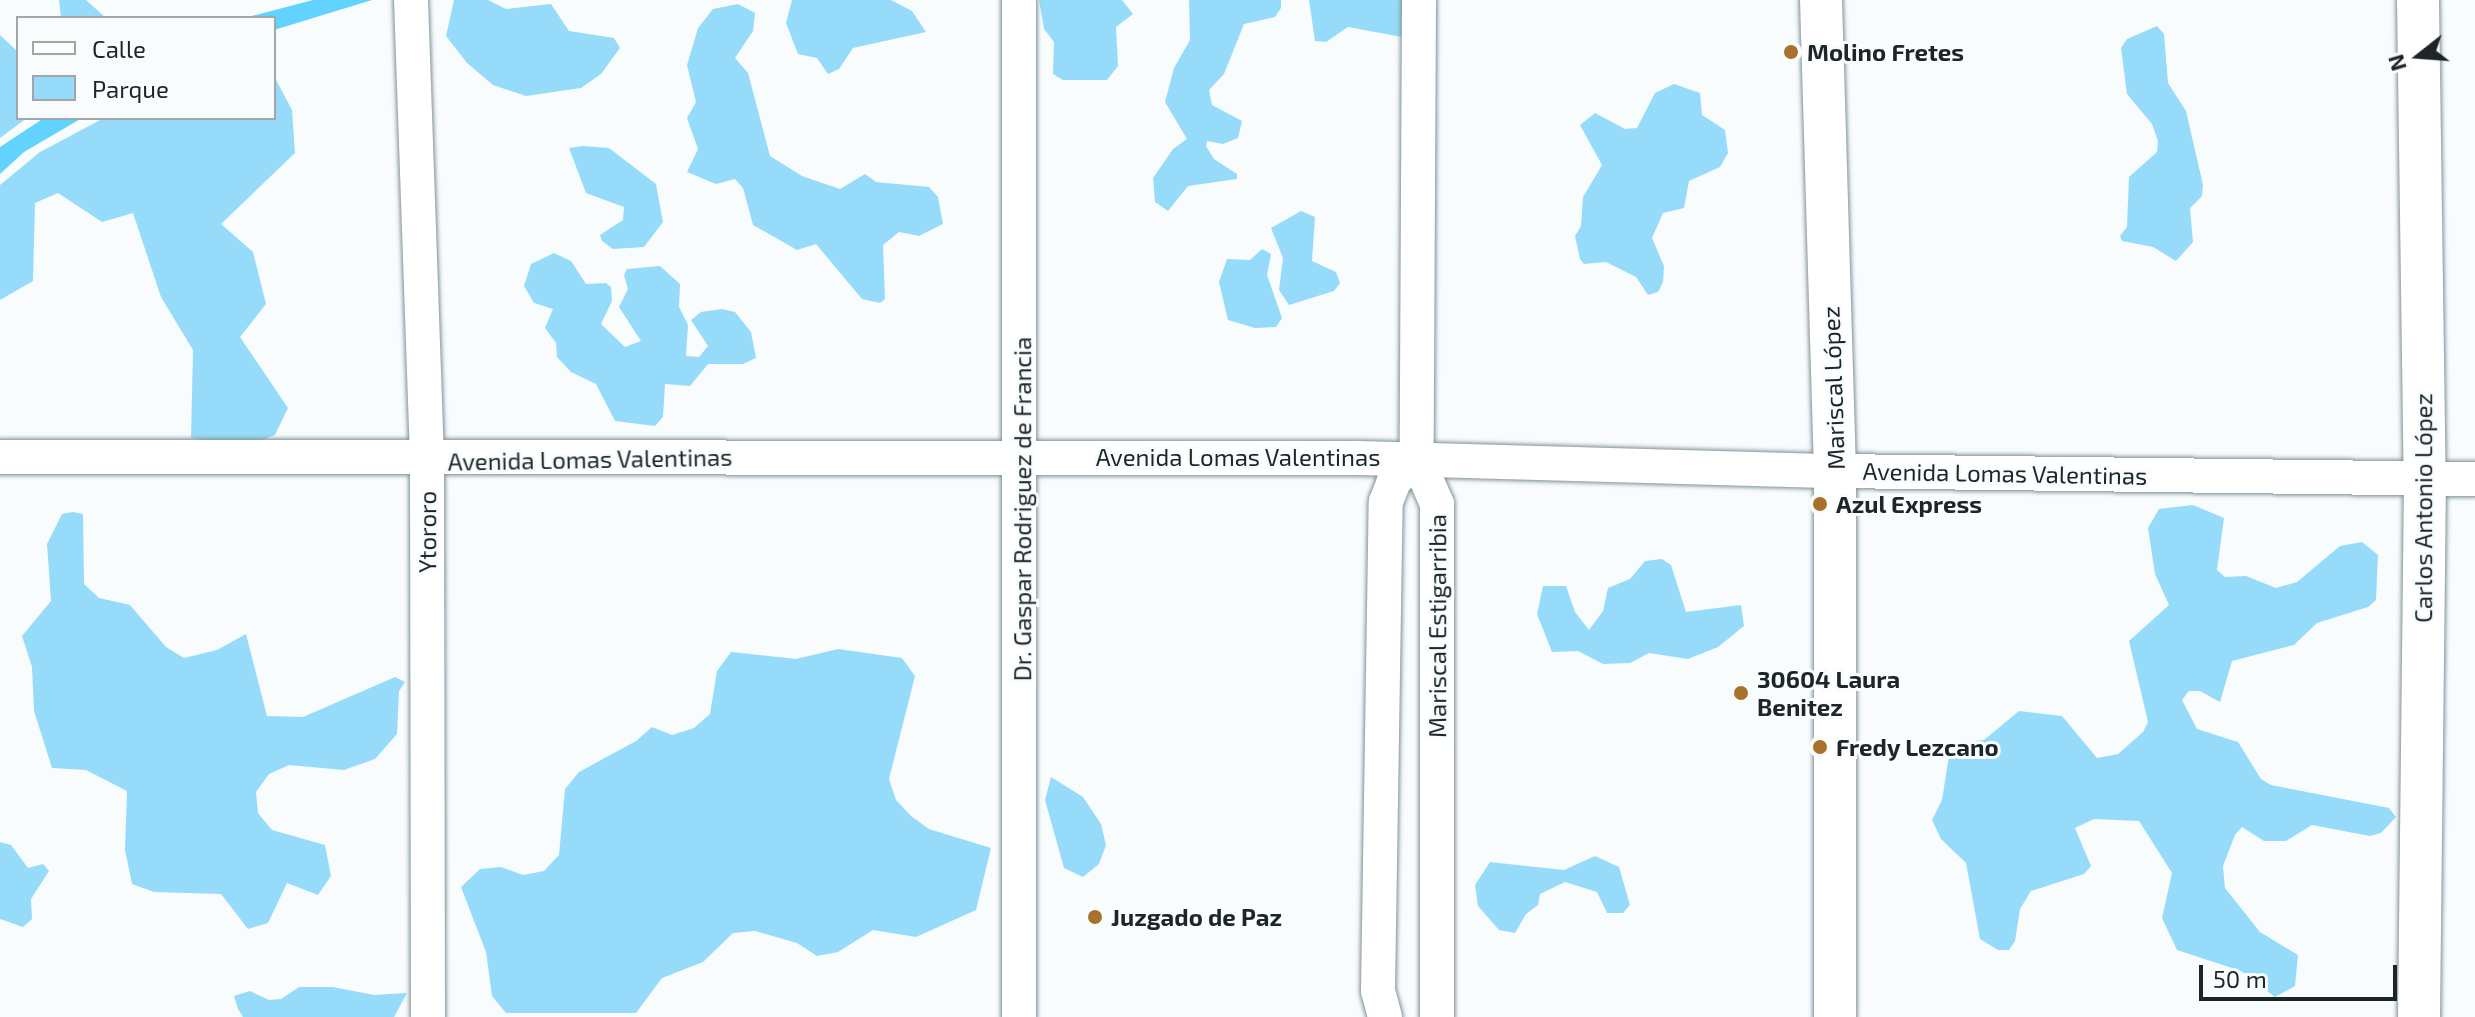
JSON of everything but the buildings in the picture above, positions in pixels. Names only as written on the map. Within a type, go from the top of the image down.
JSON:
[{"type":"main road","name":"Mariscal López","points":[[1821,0],[1835,471],[1835,1017]]},
{"type":"main road","name":"Carlos Antonio López","points":[[2418,0],[2425,479],[2419,1017]]},
{"type":"street","name":"Ytororo","points":[[411,0],[427,461],[428,1017]]},
{"type":"street","name":"Dr. Gaspar Rodriguez de Francia","points":[[1019,0],[1023,456],[1019,1017]]},
{"type":"street","name":"Mariscal Estigarribia","points":[[1419,0],[1417,458],[1437,504],[1437,1017]]},
{"type":"street","name":"Avenida Lomas Valentinas","points":[[0,457],[427,461],[1023,456],[1417,458],[1835,471],[2475,479]]},
{"type":"street","points":[[1385,1017],[1378,991],[1386,502],[1394,481],[1417,458]]},
{"type":"green space","points":[[59,0],[86,0],[104,16],[61,16]]},
{"type":"green space","points":[[454,0],[488,0],[506,9],[551,4],[569,31],[614,38],[620,48],[601,74],[581,88],[526,96],[493,85],[467,63],[446,36]]},
{"type":"green space","points":[[792,0],[891,0],[912,11],[926,32],[853,48],[839,69],[828,74],[817,58],[798,54],[786,23]]},
{"type":"green space","points":[[1039,0],[1122,0],[1133,14],[1116,27],[1118,66],[1107,80],[1063,80],[1053,74],[1054,42],[1044,29]]},
{"type":"green space","points":[[1189,0],[1281,0],[1281,8],[1275,17],[1244,24],[1224,74],[1209,90],[1212,105],[1242,121],[1238,138],[1223,144],[1207,141],[1206,146],[1214,159],[1237,174],[1237,179],[1188,186],[1168,211],[1155,202],[1153,178],[1173,149],[1187,139],[1165,102],[1174,68],[1190,40]]},
{"type":"green space","points":[[1309,0],[1407,0],[1402,37],[1348,27],[1326,42],[1315,41]]},
{"type":"green space","points":[[738,4],[755,13],[753,31],[735,58],[748,73],[770,156],[802,176],[840,189],[865,174],[876,182],[929,187],[938,197],[943,224],[919,236],[899,232],[883,245],[885,299],[880,303],[862,299],[816,244],[797,250],[753,225],[743,188],[735,179],[716,184],[687,172],[698,149],[687,118],[696,102],[687,65],[698,28],[713,9]]},
{"type":"green space","points":[[2157,26],[2164,34],[2168,83],[2186,111],[2203,185],[2202,196],[2190,208],[2193,242],[2176,261],[2153,247],[2122,241],[2120,236],[2127,227],[2129,177],[2157,152],[2158,141],[2152,124],[2127,94],[2121,48],[2127,39]]},
{"type":"green space","points":[[0,35],[16,50],[16,120],[24,120],[0,138]]},
{"type":"green space","points":[[276,80],[292,110],[295,153],[221,224],[253,252],[266,304],[240,337],[288,408],[275,435],[244,446],[191,438],[193,350],[161,297],[133,213],[102,222],[58,193],[35,203],[33,281],[0,300],[0,185],[40,152],[100,120],[276,120]]},
{"type":"green space","points":[[1674,84],[1700,93],[1702,115],[1725,130],[1728,153],[1720,167],[1689,181],[1684,208],[1663,213],[1652,238],[1664,266],[1663,282],[1658,292],[1648,295],[1636,277],[1606,262],[1584,264],[1580,259],[1575,236],[1581,226],[1583,197],[1602,165],[1580,125],[1595,113],[1625,129],[1637,128],[1655,93]]},
{"type":"green space","points":[[569,148],[609,148],[656,184],[663,222],[644,247],[613,249],[602,241],[600,235],[623,220],[624,207],[586,193]]},
{"type":"green space","points":[[1301,211],[1315,217],[1312,261],[1336,272],[1340,283],[1334,291],[1289,305],[1279,290],[1283,258],[1271,228]]},
{"type":"green space","points":[[1262,249],[1271,254],[1267,275],[1282,318],[1276,327],[1255,328],[1228,320],[1219,282],[1227,259],[1250,260]]},
{"type":"green space","points":[[554,253],[571,261],[586,284],[606,283],[611,287],[612,301],[601,324],[625,347],[641,341],[619,307],[628,289],[624,275],[627,269],[660,266],[680,284],[679,307],[688,325],[686,356],[699,357],[708,346],[691,320],[701,312],[722,309],[735,312],[751,332],[756,358],[743,364],[708,364],[690,386],[665,384],[663,417],[655,426],[615,421],[596,384],[571,372],[557,357],[556,343],[545,328],[553,309],[534,303],[524,286],[531,264]]},
{"type":"green space","points":[[2193,505],[2224,518],[2217,570],[2225,577],[2246,576],[2276,588],[2297,582],[2340,546],[2362,542],[2378,555],[2376,600],[2368,607],[2317,623],[2294,645],[2232,661],[2220,702],[2200,691],[2189,691],[2182,700],[2197,729],[2238,742],[2261,779],[2271,785],[2389,808],[2396,817],[2381,833],[2370,836],[2312,825],[2286,841],[2264,841],[2242,827],[2235,835],[2223,866],[2225,888],[2260,932],[2298,955],[2295,986],[2275,997],[2241,971],[2177,950],[2162,918],[2172,873],[2139,821],[2094,819],[2075,828],[2091,866],[2084,874],[2031,891],[2020,909],[2015,941],[2009,950],[1998,950],[1980,939],[1966,863],[1941,839],[1932,820],[1942,800],[1951,743],[1984,740],[2019,711],[2062,716],[2097,758],[2118,754],[2143,732],[2148,722],[2129,641],[2169,605],[2155,574],[2148,528],[2159,509]]},
{"type":"green space","points":[[62,514],[83,514],[84,584],[99,598],[130,605],[166,647],[184,658],[217,650],[246,634],[267,716],[303,717],[395,677],[405,682],[399,691],[397,734],[375,759],[344,770],[289,765],[269,774],[256,792],[258,813],[272,830],[325,845],[331,876],[318,895],[287,883],[268,923],[248,929],[221,894],[154,892],[132,884],[125,850],[127,791],[86,770],[52,768],[34,711],[32,667],[22,636],[51,601],[47,544]]},
{"type":"green space","points":[[1662,559],[1671,565],[1686,612],[1741,605],[1744,626],[1718,647],[1688,659],[1649,653],[1630,663],[1603,664],[1578,651],[1552,652],[1537,614],[1543,586],[1566,586],[1575,612],[1589,630],[1603,611],[1608,588],[1630,579],[1645,561]]},
{"type":"green space","points":[[838,649],[902,658],[915,676],[889,779],[896,800],[929,829],[991,848],[976,910],[916,937],[873,930],[838,952],[817,956],[797,943],[755,931],[733,933],[703,962],[662,978],[636,1013],[506,1013],[492,996],[486,952],[461,887],[480,869],[501,867],[523,875],[544,871],[559,855],[565,789],[579,772],[636,741],[652,727],[672,735],[694,728],[710,714],[717,671],[731,652],[796,659]]},
{"type":"green space","points":[[1051,777],[1083,797],[1101,824],[1106,845],[1099,864],[1083,877],[1064,868],[1045,800]]},
{"type":"green space","points":[[0,842],[11,845],[28,868],[43,864],[49,871],[31,899],[32,919],[23,927],[0,919]]},
{"type":"green space","points":[[1595,856],[1619,867],[1630,905],[1623,913],[1607,913],[1597,892],[1565,882],[1540,894],[1538,905],[1526,914],[1515,933],[1499,930],[1478,906],[1475,885],[1490,862],[1564,870]]},
{"type":"green space","points":[[299,987],[333,987],[374,995],[407,993],[394,1017],[243,1017],[234,996],[250,991],[269,1000],[281,999]]},
{"type":"shaded area","points":[[313,0],[372,0],[276,29],[276,16],[252,16]]},
{"type":"shaded area","points":[[41,120],[79,120],[24,152],[0,174],[0,147]]},
{"type":"place","name":"Molino Fretes","points":[[1791,52]]},
{"type":"place","name":"Azul Express","points":[[1820,504]]},
{"type":"place","name":"30604 Laura Benitez","points":[[1741,693]]},
{"type":"place","name":"Fredy Lezcano","points":[[1820,747]]},
{"type":"place","name":"Juzgado de Paz","points":[[1095,917]]}]
